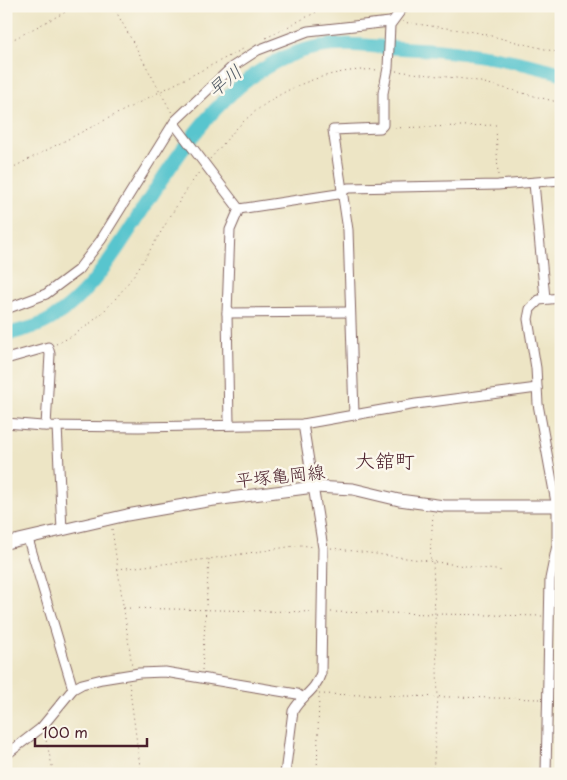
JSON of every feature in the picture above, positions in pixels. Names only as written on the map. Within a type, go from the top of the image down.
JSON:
[{"type":"main road","name":"平塚亀岡線","points":[[6,544],[111,519],[207,501],[314,486],[353,489],[400,500],[444,506],[559,506]]},
{"type":"street","points":[[354,414],[348,230],[334,130],[380,128],[383,125],[383,93],[388,69],[390,23],[404,6]]},
{"type":"street","points":[[6,309],[46,294],[78,270],[101,240],[175,124],[232,67],[258,50],[308,31],[390,23]]},
{"type":"street","points":[[175,124],[239,209]]},
{"type":"street","points":[[239,209],[338,194],[348,188],[498,185],[561,180]]},
{"type":"street","points":[[534,183],[545,298]]},
{"type":"street","points":[[229,424],[227,313],[230,230],[239,209]]},
{"type":"street","points":[[546,774],[550,580],[557,545],[559,506],[537,388],[528,319],[534,304],[545,298],[561,298]]},
{"type":"street","points":[[227,313],[350,312]]},
{"type":"street","points":[[6,359],[48,347],[46,426]]},
{"type":"street","points":[[6,423],[46,426],[139,427],[303,424],[354,414],[537,388]]},
{"type":"street","points":[[286,774],[290,721],[293,711],[303,698],[316,692],[321,673],[323,548],[303,424]]},
{"type":"street","points":[[57,426],[62,530]]},
{"type":"street","points":[[28,538],[73,690]]},
{"type":"street","points":[[6,755],[40,728],[73,690],[82,684],[131,675],[165,672],[297,694],[303,698]]},
{"type":"path","points":[[6,43],[77,6]]},
{"type":"path","points":[[113,6],[160,91],[175,124]]},
{"type":"path","points":[[266,38],[328,6]]},
{"type":"path","points":[[390,23],[426,24],[466,30],[561,52]]},
{"type":"path","points":[[6,171],[248,47]]},
{"type":"path","points":[[48,347],[75,333],[117,298],[205,162],[236,128],[258,109],[282,93],[329,75],[388,69],[473,80],[561,103]]},
{"type":"path","points":[[380,128],[496,125],[498,185]]},
{"type":"path","points":[[433,514],[430,558],[433,561],[438,697],[433,774]]},
{"type":"path","points":[[111,519],[124,608],[141,774]]},
{"type":"path","points":[[117,569],[209,559],[300,545],[344,548],[503,571]]},
{"type":"path","points":[[202,678],[209,559]]},
{"type":"path","points":[[124,608],[206,608],[550,616]]},
{"type":"path","points":[[317,774],[316,692],[548,700]]},
{"type":"path","points":[[40,728],[44,732],[54,774]]},
{"type":"waterway","name":"早川","points":[[6,335],[39,325],[55,317],[70,305],[110,260],[174,161],[214,111],[237,89],[262,70],[289,56],[318,47],[360,45],[462,53],[502,59],[561,73]]},
{"type":"district","name":"大舘町","points":[[385,460]]}]
